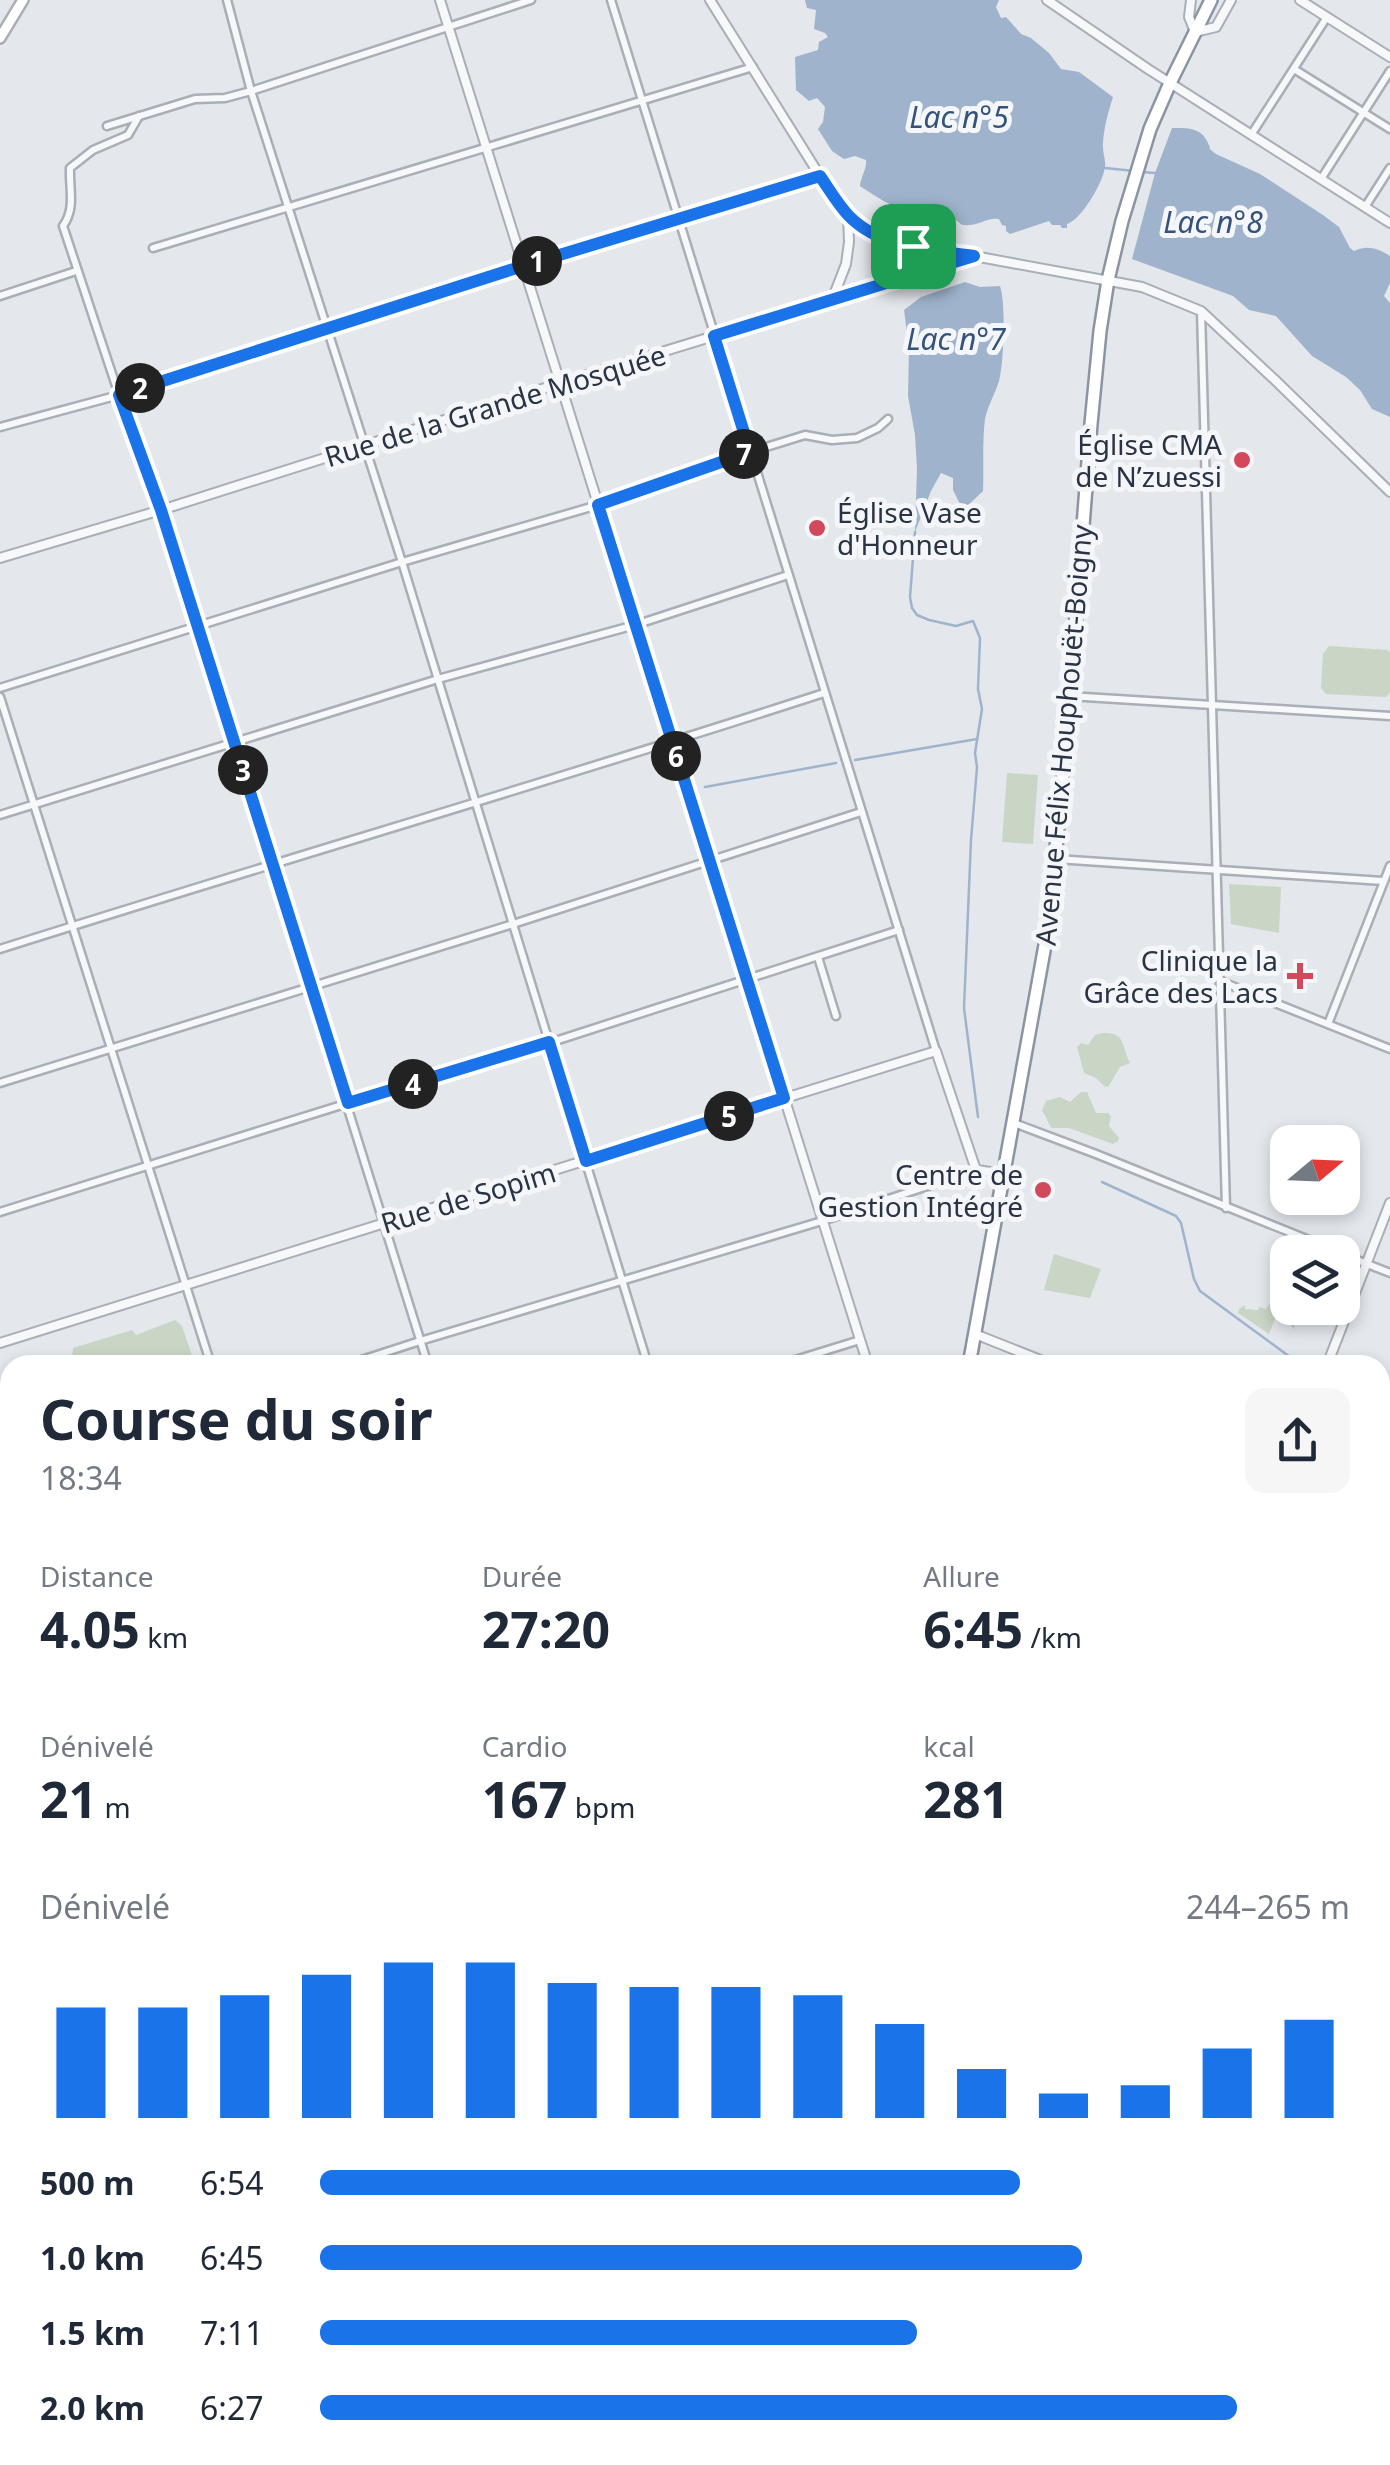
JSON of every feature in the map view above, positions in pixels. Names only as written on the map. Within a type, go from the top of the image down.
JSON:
[{"type":"highway","name":"Avenue Félix Houphouët-Boigny","points":[[970,1355],[1049,924],[1092,410],[1108,280],[1142,154],[1170,83],[1211,0]]},
{"type":"main road","points":[[0,38],[24,0]]},
{"type":"street","points":[[227,0],[251,91],[402,562],[645,1355]]},
{"type":"street","points":[[440,0],[865,1355]]},
{"type":"street","points":[[107,126],[194,99],[225,98],[251,91],[531,0]]},
{"type":"street","points":[[611,0],[861,812],[976,1170]]},
{"type":"street","points":[[710,0],[848,215],[892,241],[974,256]]},
{"type":"street","points":[[1046,0],[1390,223]]},
{"type":"street","points":[[1190,0],[1189,18],[1195,32],[1217,26],[1232,0]]},
{"type":"street","points":[[1300,0],[1390,56]]},
{"type":"street","points":[[1251,135],[1327,17]]},
{"type":"street","points":[[153,248],[753,67]]},
{"type":"street","points":[[1294,69],[1390,129]]},
{"type":"street","points":[[1320,179],[1390,70]]},
{"type":"street","points":[[139,116],[128,135],[93,150],[70,168],[72,207],[63,226],[161,510],[425,1355]]},
{"type":"street","points":[[1364,207],[1390,168]]},
{"type":"street","points":[[0,427],[119,395],[820,176]]},
{"type":"street","points":[[832,300],[846,264],[848,215]]},
{"type":"street","name":"Rue de la Grande Mosquée","points":[[0,558],[974,256],[1142,287],[1201,311]]},
{"type":"street","points":[[0,296],[76,271]]},
{"type":"street","points":[[1201,311],[1390,492]]},
{"type":"street","points":[[1201,311],[1226,1208]]},
{"type":"street","points":[[0,688],[598,505],[806,435],[832,440],[857,438],[888,419]]},
{"type":"street","points":[[0,815],[788,575]]},
{"type":"street","points":[[0,949],[824,693]]},
{"type":"street","points":[[1069,696],[1390,716]]},
{"type":"street","points":[[0,697],[207,1355]]},
{"type":"street","points":[[0,1083],[861,812]]},
{"type":"street","points":[[1056,860],[1384,881]]},
{"type":"street","points":[[1328,1024],[1390,866]]},
{"type":"street","points":[[0,1212],[899,930]]},
{"type":"street","points":[[818,957],[836,1016]]},
{"type":"street","points":[[1220,981],[1390,1049]]},
{"type":"street","name":"Rue de Sopim","points":[[0,1343],[936,1051]]},
{"type":"street","points":[[1014,1123],[1295,1235]]},
{"type":"street","points":[[377,1355],[822,1221],[976,1170],[1005,1174]]},
{"type":"street","points":[[1330,1355],[1390,1203]]},
{"type":"street","points":[[1360,1261],[1390,1273]]},
{"type":"street","points":[[975,1334],[1028,1355]]},
{"type":"street","points":[[811,1355],[860,1340]]},
{"type":"green space","points":[[1329,646],[1388,650],[1390,693],[1386,697],[1326,694],[1321,688],[1323,654]]},
{"type":"green space","points":[[1007,773],[1038,775],[1033,844],[1002,842]]},
{"type":"green space","points":[[1229,884],[1281,887],[1279,933],[1231,924]]},
{"type":"green space","points":[[1095,1035],[1119,1037],[1130,1063],[1120,1067],[1108,1087],[1084,1073],[1077,1047],[1081,1043],[1088,1045]]},
{"type":"green space","points":[[1081,1092],[1087,1092],[1096,1113],[1108,1113],[1109,1126],[1118,1141],[1113,1144],[1069,1128],[1050,1126],[1042,1111],[1046,1101],[1060,1097],[1070,1102]]},
{"type":"green space","points":[[1054,1254],[1101,1269],[1090,1298],[1044,1290]]},
{"type":"green space","points":[[1270,1303],[1272,1325],[1269,1334],[1238,1313],[1245,1305],[1245,1309],[1266,1309]]},
{"type":"green space","points":[[175,1320],[182,1326],[192,1355],[72,1355],[73,1348],[132,1330],[136,1335]]},
{"type":"water","name":"Lac n°5","points":[[805,0],[999,0],[996,7],[1001,18],[1006,17],[1021,34],[1049,53],[1061,69],[1079,72],[1113,97],[1106,120],[1103,174],[1085,208],[1067,228],[1049,221],[1010,234],[999,219],[964,225],[950,218],[908,212],[860,186],[866,160],[855,156],[844,159],[832,151],[818,129],[825,107],[817,98],[809,101],[796,90],[795,57],[818,50],[819,42],[828,37],[814,29],[816,10],[807,8]]},
{"type":"water","name":"Lac n°8","points":[[1172,128],[1197,131],[1216,154],[1260,174],[1323,215],[1339,227],[1354,251],[1372,248],[1390,256],[1390,283],[1384,296],[1390,303],[1390,417],[1372,409],[1346,377],[1312,356],[1276,316],[1249,310],[1233,296],[1132,259],[1155,173]]},
{"type":"water","name":"Lac n°7","points":[[965,282],[980,287],[1000,286],[1003,305],[1001,372],[985,419],[983,491],[963,510],[953,490],[953,478],[941,473],[915,532],[917,468],[908,396],[909,348],[904,310],[921,297]]},
{"type":"waterway","points":[[1105,168],[1134,171]]},
{"type":"waterway","points":[[1142,172],[1155,173]]},
{"type":"waterway","points":[[915,532],[912,608],[929,620],[956,626],[973,621],[980,638],[978,689],[982,709],[975,753],[964,1008],[978,1117]]},
{"type":"waterway","points":[[855,760],[977,739]]},
{"type":"waterway","points":[[705,787],[836,763]]},
{"type":"waterway","points":[[1102,1182],[1176,1216],[1200,1291],[1287,1355]]},
{"type":"place","name":"Église CMA de N’zuessi","points":[[1242,460]]},
{"type":"place","name":"Église Vase d'Honneur","points":[[817,528]]},
{"type":"place","name":"Clinique la Grâce des Lacs","points":[[1300,976]]},
{"type":"place","name":"Centre de Gestion Intégré","points":[[1043,1190]]},
{"type":"route","points":[[820,176],[848,215],[864,228],[913,246],[974,256],[714,336],[750,452],[598,505],[784,1098],[586,1161],[549,1042],[348,1103],[161,510],[119,395],[820,176]]}]
